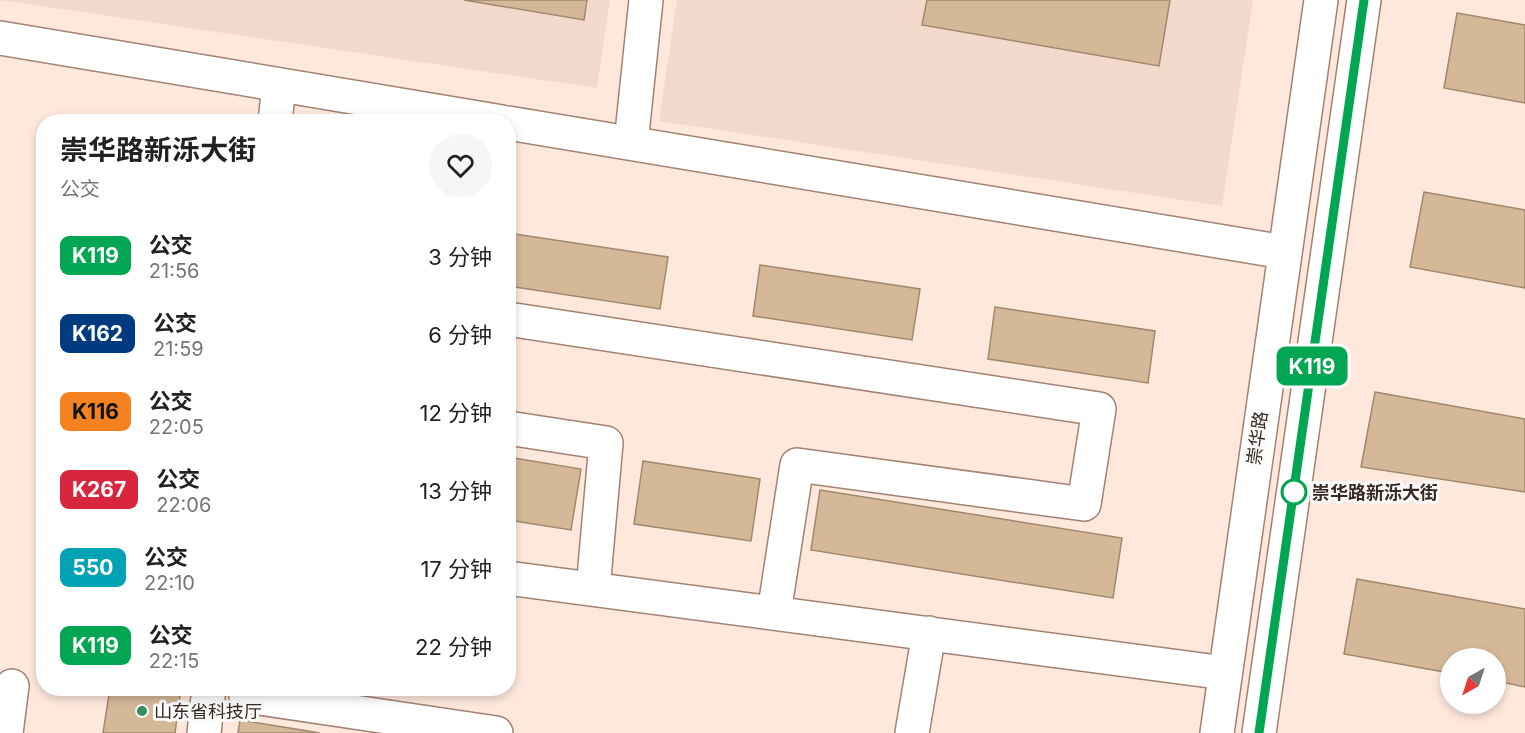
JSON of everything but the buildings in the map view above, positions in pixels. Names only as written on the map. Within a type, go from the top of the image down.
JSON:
[{"type":"street","points":[[631,143],[646,0]]},
{"type":"street","name":"崇华路","points":[[1217,733],[1321,0]]},
{"type":"street","points":[[1259,733],[1364,0]]},
{"type":"street","points":[[0,38],[454,114]]},
{"type":"street","points":[[276,114],[279,85]]},
{"type":"street","points":[[516,124],[1284,252]]},
{"type":"street","points":[[516,320],[1099,409],[1084,504],[797,465],[774,613]]},
{"type":"street","points":[[516,429],[606,443],[593,589]]},
{"type":"street","points":[[516,579],[1225,673]]},
{"type":"street","points":[[912,733],[929,633]]},
{"type":"street","points":[[6,733],[12,686]]},
{"type":"street","points":[[204,733],[208,696]]},
{"type":"street","points":[[246,696],[496,733]]},
{"type":"shaded area","points":[[0,0],[610,0],[597,88]]},
{"type":"shaded area","points":[[677,0],[1253,0],[1222,206],[659,121]]},
{"type":"bus line","name":"K119","points":[[1259,733],[1364,0]]},
{"type":"place","name":"崇华路新泺大街","points":[[1294,492]]},
{"type":"place","name":"山东省科技厅","points":[[142,711]]}]
